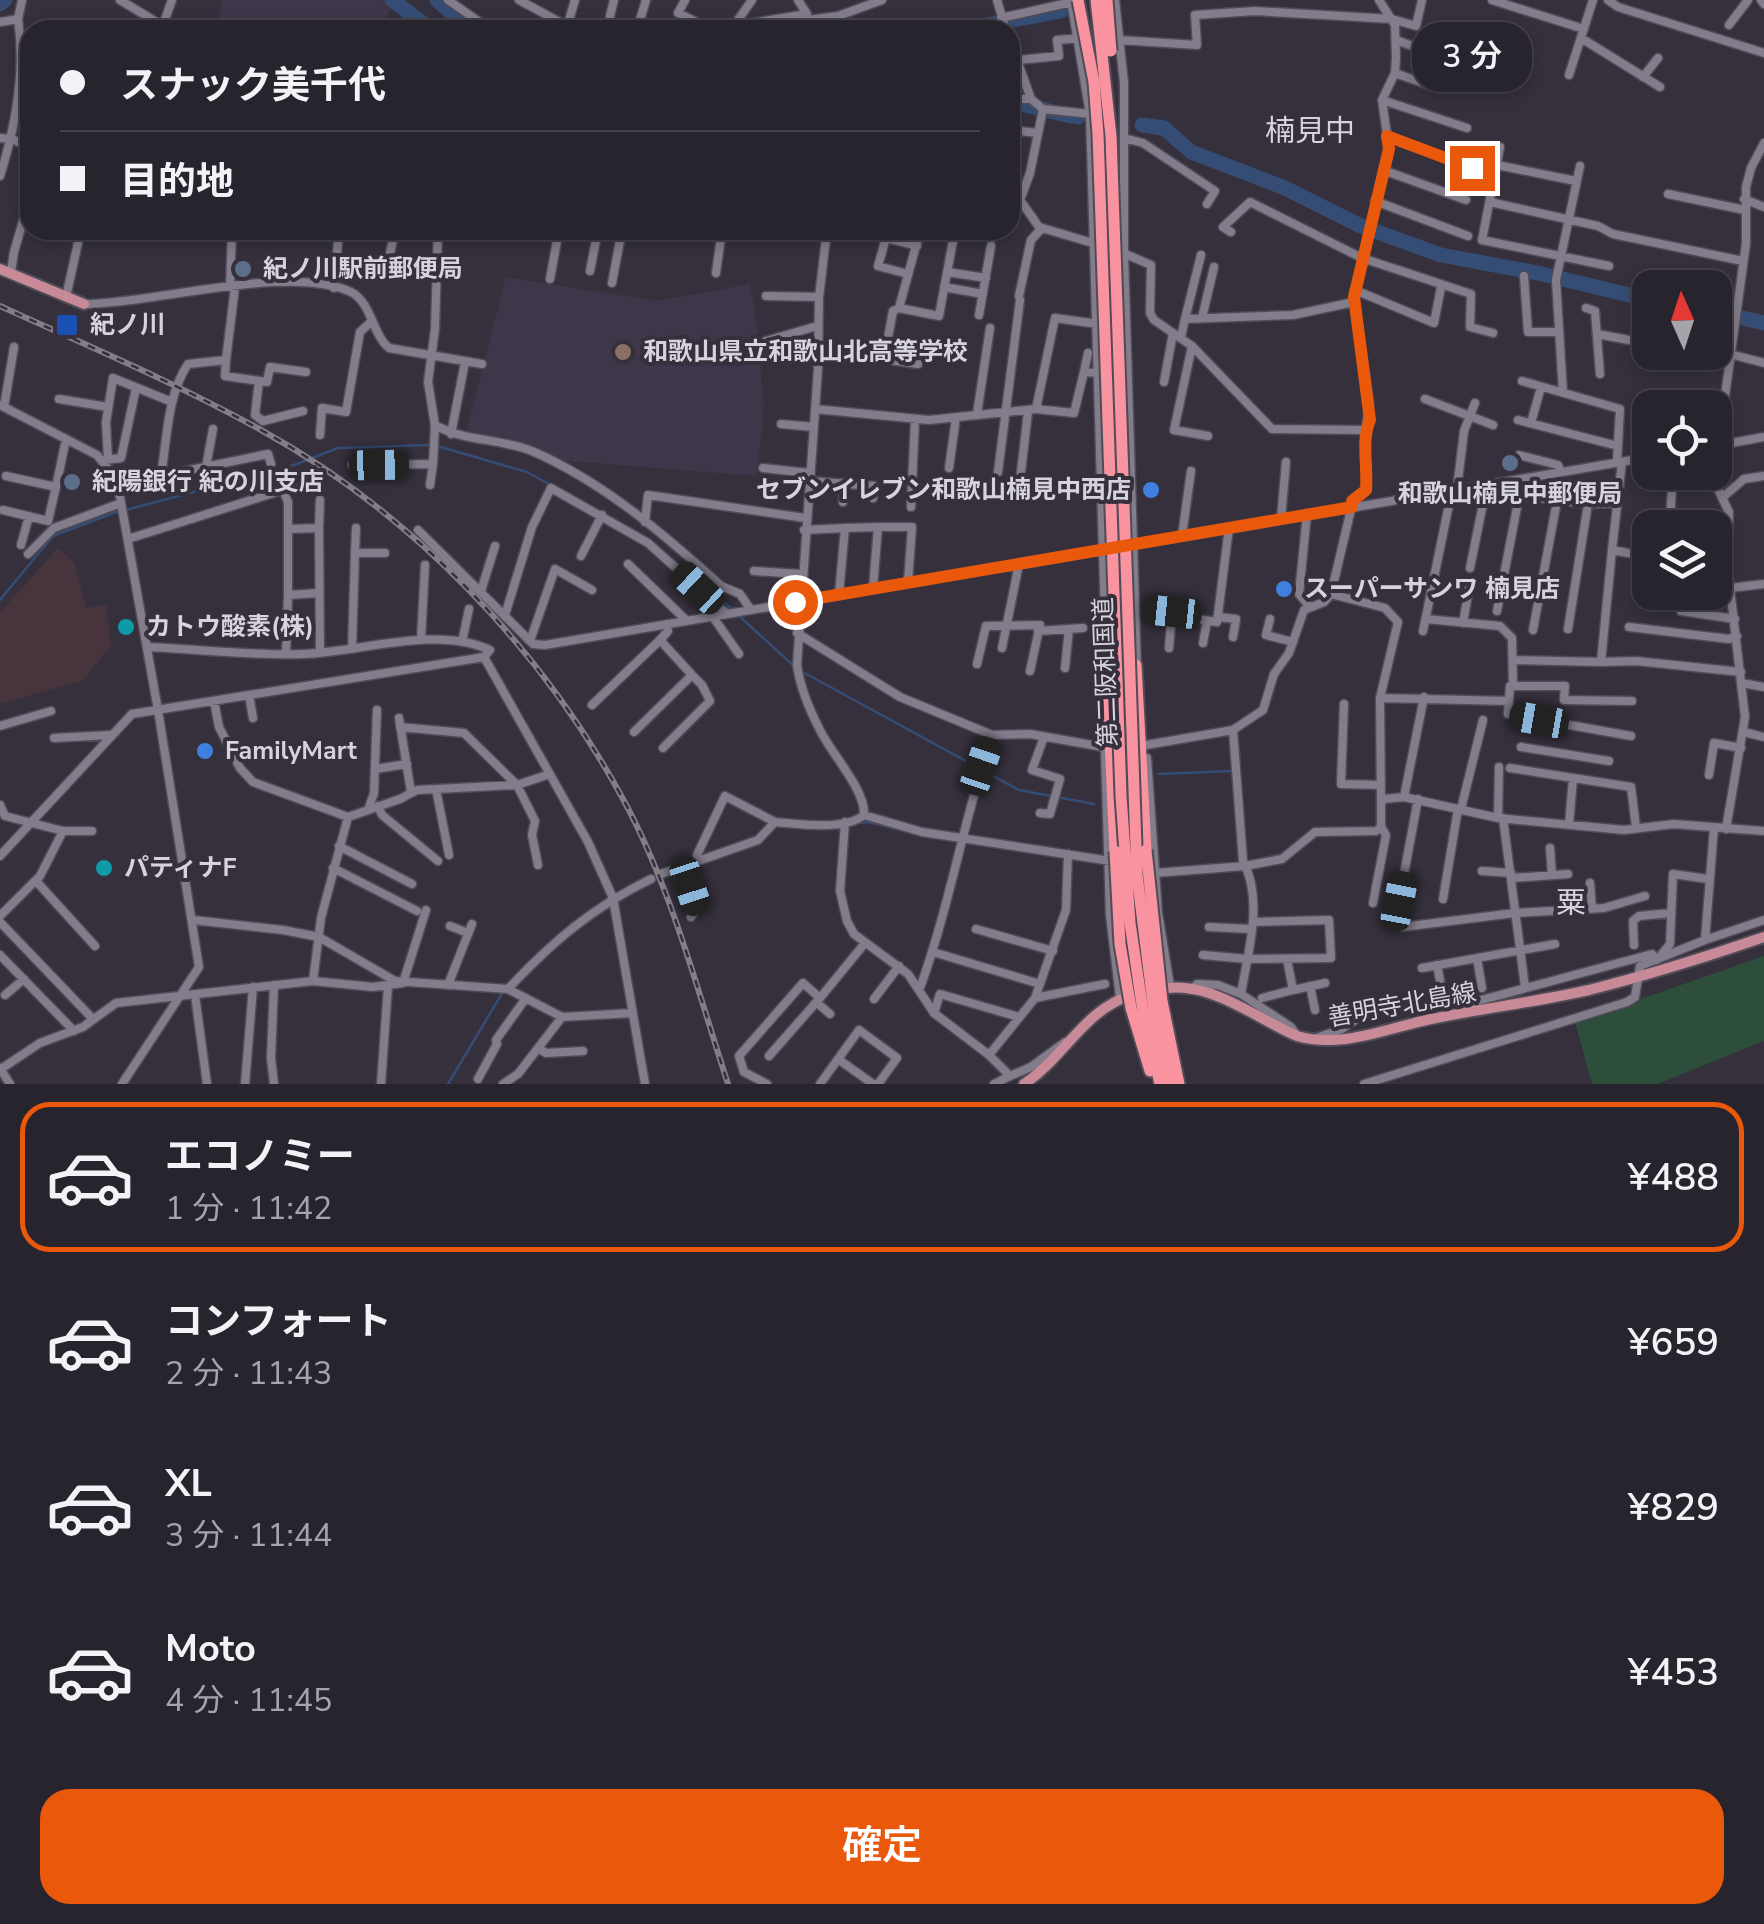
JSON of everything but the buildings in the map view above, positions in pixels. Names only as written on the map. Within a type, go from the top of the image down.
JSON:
[{"type":"highway","points":[[1093,0],[1118,137]]},
{"type":"highway","points":[[1093,0],[1101,110],[1102,204]]},
{"type":"highway","points":[[1106,0],[1118,137]]},
{"type":"highway","points":[[1074,1],[1094,82],[1102,204]]},
{"type":"highway","name":"第二阪和国道","points":[[1118,137],[1132,796],[1147,1004]]},
{"type":"highway","name":"第二阪和国道","points":[[1102,204],[1122,812],[1130,924],[1156,1047],[1170,1084]]},
{"type":"highway","points":[[1106,652],[1111,855],[1120,944],[1147,1004]]},
{"type":"highway","points":[[1136,665],[1146,850],[1147,1004],[1156,1047],[1158,1084]]},
{"type":"highway","points":[[1156,1047],[1179,1084]]},
{"type":"main road","points":[[6,271],[84,304]]},
{"type":"main road","name":"善明寺北島線","points":[[1024,1084],[1120,998],[1170,986],[1215,994],[1297,1036],[1366,1036],[1636,977],[1764,938]]},
{"type":"street","points":[[20,29],[22,0]]},
{"type":"street","points":[[120,0],[149,20]]},
{"type":"street","points":[[448,0],[483,20]]},
{"type":"street","points":[[519,0],[553,20]]},
{"type":"street","points":[[610,16],[614,0]]},
{"type":"street","points":[[685,0],[678,13],[692,20]]},
{"type":"street","points":[[818,20],[882,0]]},
{"type":"street","points":[[1115,0],[1120,40],[1118,137],[1136,665],[1155,873],[1170,986]]},
{"type":"street","points":[[1146,745],[1234,730],[1263,710],[1274,674],[1290,653],[1304,610],[1332,594],[1352,501],[1366,490],[1364,430],[1370,420],[1369,403],[1354,302],[1389,149],[1382,100],[1395,73],[1396,40],[1392,20],[1379,0]]},
{"type":"street","points":[[1020,61],[1059,56],[1058,40],[1196,45],[1195,16],[1240,11],[1392,20],[1416,26],[1422,0]]},
{"type":"street","points":[[1492,0],[1582,34],[1660,87]]},
{"type":"street","points":[[1569,76],[1593,0]]},
{"type":"street","points":[[1608,0],[1618,7],[1764,54]]},
{"type":"street","points":[[1729,25],[1748,0]]},
{"type":"street","points":[[1014,20],[1074,1],[1090,114],[1104,551],[1103,746],[1120,998]]},
{"type":"street","points":[[0,22],[18,20]]},
{"type":"street","points":[[1396,40],[1462,64]]},
{"type":"street","points":[[1438,69],[1442,57]]},
{"type":"street","points":[[1643,76],[1658,58]]},
{"type":"street","points":[[1020,72],[1031,100],[1043,111],[1090,114]]},
{"type":"street","points":[[1395,73],[1437,88]]},
{"type":"street","points":[[0,176],[12,139],[20,92]]},
{"type":"street","points":[[1020,99],[1031,100]]},
{"type":"street","points":[[1382,100],[1467,128]]},
{"type":"street","points":[[1020,193],[1026,186],[1043,111]]},
{"type":"street","points":[[1020,131],[1038,133]]},
{"type":"street","points":[[1387,136],[1472,168]]},
{"type":"street","points":[[1118,137],[1143,143],[1215,190],[1207,204]]},
{"type":"street","points":[[0,138],[20,143]]},
{"type":"street","points":[[1732,340],[1744,261],[1744,205],[1751,168],[1764,143]]},
{"type":"street","points":[[1500,147],[1482,240],[1609,266]]},
{"type":"street","points":[[1497,165],[1576,182]]},
{"type":"street","points":[[1563,393],[1556,277],[1580,166]]},
{"type":"street","points":[[1383,170],[1466,200]]},
{"type":"street","points":[[1668,194],[1764,207]]},
{"type":"street","points":[[1376,201],[1468,236]]},
{"type":"street","points":[[1230,232],[1224,227],[1250,202],[1362,258],[1471,294],[1470,327],[1493,333]]},
{"type":"street","points":[[1490,202],[1598,226],[1613,234],[1744,261]]},
{"type":"street","points":[[1020,204],[1042,228],[1151,264],[1150,313],[1192,346],[1272,428],[1364,430]]},
{"type":"street","points":[[998,472],[1020,298],[1031,240],[1042,228]]},
{"type":"street","points":[[6,271],[20,231]]},
{"type":"street","points":[[232,240],[224,376],[267,382],[270,367],[306,372]]},
{"type":"street","points":[[334,288],[338,240]]},
{"type":"street","points":[[387,268],[394,240]]},
{"type":"street","points":[[430,485],[435,425],[428,382],[436,329],[438,240]]},
{"type":"street","points":[[550,279],[557,240]]},
{"type":"street","points":[[590,271],[596,240]]},
{"type":"street","points":[[612,283],[620,240]]},
{"type":"street","points":[[716,273],[721,240]]},
{"type":"street","points":[[825,240],[798,668],[822,733],[862,798],[864,815]]},
{"type":"street","points":[[885,240],[878,266],[908,274]]},
{"type":"street","points":[[894,240],[917,246]]},
{"type":"street","points":[[899,308],[918,240]]},
{"type":"street","points":[[884,359],[893,310],[939,316],[953,240]]},
{"type":"street","points":[[979,315],[992,240]]},
{"type":"street","points":[[66,297],[78,242]]},
{"type":"street","points":[[1164,382],[1177,335],[1186,319],[1202,255]]},
{"type":"street","points":[[1202,318],[1214,267]]},
{"type":"street","points":[[947,272],[986,278]]},
{"type":"street","points":[[1524,276],[1528,332],[1559,332]]},
{"type":"street","points":[[84,304],[294,282],[334,288],[352,293],[372,320],[380,340],[390,348],[482,364]]},
{"type":"street","points":[[1355,290],[1434,322],[1442,287]]},
{"type":"street","points":[[944,288],[983,294]]},
{"type":"street","points":[[766,296],[819,297]]},
{"type":"street","points":[[1186,319],[1293,315],[1354,302]]},
{"type":"street","points":[[1586,308],[1595,311],[1600,374]]},
{"type":"street","points":[[1019,489],[1032,410],[1055,318],[1098,324]]},
{"type":"street","points":[[320,436],[322,408],[346,412],[360,332],[372,320]]},
{"type":"street","points":[[766,341],[817,326]]},
{"type":"street","points":[[978,414],[990,328]]},
{"type":"street","points":[[1597,334],[1632,341]]},
{"type":"street","points":[[1192,346],[1174,430],[1208,436]]},
{"type":"street","points":[[14,347],[2,406],[106,460],[121,458],[136,388]]},
{"type":"street","points":[[818,350],[918,364]]},
{"type":"street","points":[[815,409],[915,420],[1032,410],[1074,413],[1088,353]]},
{"type":"street","points":[[1732,356],[1764,363]]},
{"type":"street","points":[[162,476],[172,402],[180,374],[188,364],[226,360]]},
{"type":"street","points":[[451,434],[465,362]]},
{"type":"street","points":[[1084,372],[1099,372]]},
{"type":"street","points":[[122,1084],[199,967],[128,539],[116,484],[106,460],[108,407],[114,378],[172,402]]},
{"type":"street","points":[[259,381],[255,415],[263,421],[303,411]]},
{"type":"street","points":[[1522,382],[1620,409],[1618,504],[1601,662]]},
{"type":"street","points":[[1531,423],[1542,387]]},
{"type":"street","points":[[59,399],[108,407]]},
{"type":"street","points":[[1425,399],[1492,425]]},
{"type":"street","points":[[1424,631],[1457,489],[1464,431],[1476,402]]},
{"type":"street","points":[[949,468],[956,418]]},
{"type":"street","points":[[911,506],[915,420]]},
{"type":"street","points":[[1518,420],[1618,446]]},
{"type":"street","points":[[781,424],[814,427]]},
{"type":"street","points":[[435,425],[451,434],[530,450],[622,504],[721,586],[740,594],[752,610]]},
{"type":"street","points":[[206,467],[213,429]]},
{"type":"street","points":[[1732,443],[1764,438]]},
{"type":"street","points":[[3,510],[48,521],[66,439]]},
{"type":"street","points":[[116,484],[268,454],[271,464]]},
{"type":"street","points":[[1520,455],[1558,466],[1561,472]]},
{"type":"street","points":[[418,530],[530,641],[545,645],[1632,460]]},
{"type":"street","points":[[1281,519],[1286,462]]},
{"type":"street","points":[[352,466],[433,464]]},
{"type":"street","points":[[763,468],[874,486],[873,498]]},
{"type":"street","points":[[1182,536],[1191,471]]},
{"type":"street","points":[[6,476],[56,487]]},
{"type":"street","points":[[1724,497],[1744,479],[1764,476]]},
{"type":"street","points":[[128,539],[312,480]]},
{"type":"street","points":[[843,502],[844,483]]},
{"type":"street","points":[[504,615],[532,526],[551,488],[648,543],[732,613]]},
{"type":"street","points":[[1457,489],[1618,504]]},
{"type":"street","points":[[283,490],[288,502],[286,653]]},
{"type":"street","points":[[645,522],[648,490],[805,518]]},
{"type":"street","points":[[1720,490],[1728,510]]},
{"type":"street","points":[[1470,568],[1484,494]]},
{"type":"street","points":[[1497,610],[1519,497]]},
{"type":"street","points":[[320,500],[320,652]]},
{"type":"street","points":[[1533,630],[1557,501]]},
{"type":"street","points":[[1568,630],[1588,504]]},
{"type":"street","points":[[28,554],[54,528],[122,508]]},
{"type":"street","points":[[1308,514],[1299,594],[1310,607]]},
{"type":"street","points":[[582,556],[602,515]]},
{"type":"street","points":[[21,545],[28,516]]},
{"type":"street","points":[[873,588],[878,527]]},
{"type":"street","points":[[288,530],[320,528]]},
{"type":"street","points":[[352,648],[356,528]]},
{"type":"street","points":[[839,594],[845,528]]},
{"type":"street","points":[[804,530],[912,528],[908,582]]},
{"type":"street","points":[[1150,610],[1218,622],[1228,528]]},
{"type":"street","points":[[481,590],[494,546]]},
{"type":"street","points":[[1612,550],[1632,554]]},
{"type":"street","points":[[355,553],[385,554]]},
{"type":"street","points":[[628,564],[687,621]]},
{"type":"street","points":[[1002,648],[1019,564]]},
{"type":"street","points":[[421,640],[424,565]]},
{"type":"street","points":[[530,641],[555,569],[592,590]]},
{"type":"street","points":[[754,571],[801,574]]},
{"type":"street","points":[[1732,588],[1764,584]]},
{"type":"street","points":[[1463,623],[1469,589]]},
{"type":"street","points":[[288,596],[320,594]]},
{"type":"street","points":[[1332,594],[1372,604],[1396,618],[1399,626],[1380,698],[1382,829],[1386,835],[1373,903]]},
{"type":"street","points":[[1726,829],[1744,732],[1732,601]]},
{"type":"street","points":[[462,642],[469,609]]},
{"type":"street","points":[[1681,611],[1735,620]]},
{"type":"street","points":[[1168,648],[1172,612]]},
{"type":"street","points":[[713,616],[739,654]]},
{"type":"street","points":[[1218,617],[1236,619],[1234,637]]},
{"type":"street","points":[[1270,619],[1266,635],[1293,642]]},
{"type":"street","points":[[1426,619],[1500,626],[1512,638],[1513,686]]},
{"type":"street","points":[[1203,643],[1206,620]]},
{"type":"street","points":[[592,704],[668,632],[667,624]]},
{"type":"street","points":[[977,664],[986,626],[1040,625],[1030,671]]},
{"type":"street","points":[[1629,627],[1729,639],[1737,636]]},
{"type":"street","points":[[1038,632],[1083,628]]},
{"type":"street","points":[[1065,668],[1069,629]]},
{"type":"street","points":[[798,633],[900,696],[992,735],[1044,736],[1103,746]]},
{"type":"street","points":[[0,856],[132,714],[484,656],[490,650],[462,642],[421,640],[286,653],[147,647]]},
{"type":"street","points":[[660,640],[702,685],[710,701],[663,748]]},
{"type":"street","points":[[484,656],[588,842],[612,895],[644,1084]]},
{"type":"street","points":[[1513,660],[1636,661],[1741,672]]},
{"type":"street","points":[[634,732],[692,675]]},
{"type":"street","points":[[1742,683],[1764,688]]},
{"type":"street","points":[[1631,736],[1508,714],[1510,686],[1565,686],[1564,700],[1632,701]]},
{"type":"street","points":[[249,695],[252,718]]},
{"type":"street","points":[[1404,797],[1424,697]]},
{"type":"street","points":[[1380,698],[1509,701]]},
{"type":"street","points":[[214,701],[219,727],[245,776],[259,786],[348,816],[411,792],[517,785],[550,774]]},
{"type":"street","points":[[1344,704],[1342,784],[1381,785]]},
{"type":"street","points":[[368,810],[374,793],[377,710]]},
{"type":"street","points":[[0,726],[51,711]]},
{"type":"street","points":[[1443,899],[1459,810],[1483,720]]},
{"type":"street","points":[[411,792],[400,722],[464,733],[517,785],[536,821],[532,834],[538,865]]},
{"type":"street","points":[[1234,730],[1244,863],[1254,903],[1241,994]]},
{"type":"street","points":[[1744,732],[1764,737]]},
{"type":"street","points":[[54,738],[110,735]]},
{"type":"street","points":[[920,988],[992,735]]},
{"type":"street","points":[[1040,813],[1050,814],[1060,779],[1032,770],[1044,736]]},
{"type":"street","points":[[1709,775],[1714,743],[1741,748]]},
{"type":"street","points":[[1521,747],[1609,761]]},
{"type":"street","points":[[1569,824],[1571,755]]},
{"type":"street","points":[[375,769],[406,764]]},
{"type":"street","points":[[1499,768],[1502,820],[1525,988]]},
{"type":"street","points":[[1510,768],[1632,787],[1636,827]]},
{"type":"street","points":[[436,789],[449,855]]},
{"type":"street","points":[[698,858],[725,796],[775,822],[845,824],[864,815]]},
{"type":"street","points":[[1381,803],[1384,799],[1404,797],[1502,820],[1624,830],[1674,824],[1764,831]]},
{"type":"street","points":[[1418,802],[1399,901],[1402,927],[1592,908],[1645,896]]},
{"type":"street","points":[[0,805],[5,816],[30,824],[62,831],[92,831]]},
{"type":"street","points":[[378,806],[382,815],[438,862]]},
{"type":"street","points":[[864,815],[962,840],[1068,856],[1111,855],[1155,873],[1282,859],[1312,835],[1382,829]]},
{"type":"street","points":[[314,981],[333,868],[348,816]]},
{"type":"street","points":[[661,874],[758,840],[775,822]]},
{"type":"street","points":[[845,824],[840,890],[847,922],[864,943],[899,966],[920,988],[934,1013],[1010,1076]]},
{"type":"street","points":[[1705,940],[1714,830]]},
{"type":"street","points":[[62,831],[36,881],[0,919],[92,1018]]},
{"type":"street","points":[[340,846],[412,884]]},
{"type":"street","points":[[1550,848],[1552,875]]},
{"type":"street","points":[[988,1054],[1035,998],[1066,910],[1068,856]]},
{"type":"street","points":[[683,866],[697,907]]},
{"type":"street","points":[[333,868],[422,910],[403,983]]},
{"type":"street","points":[[1482,871],[1512,876],[1568,874]]},
{"type":"street","points":[[1657,960],[1670,944],[1673,874],[1708,878]]},
{"type":"street","points":[[506,989],[550,944],[569,933],[612,895],[651,879]]},
{"type":"street","points":[[36,881],[94,946]]},
{"type":"street","points":[[1590,882],[1592,908]]},
{"type":"street","points":[[691,917],[704,896]]},
{"type":"street","points":[[1634,945],[1633,921],[1639,916],[1671,914]]},
{"type":"street","points":[[193,920],[319,937],[403,983]]},
{"type":"street","points":[[1203,955],[1331,958],[1329,920],[1209,927]]},
{"type":"street","points":[[1364,1084],[1627,1002],[1635,997],[1640,966],[1764,920]]},
{"type":"street","points":[[448,985],[470,929],[450,926]]},
{"type":"street","points":[[976,929],[1052,951]]},
{"type":"street","points":[[769,1056],[864,943]]},
{"type":"street","points":[[1422,968],[1555,944]]},
{"type":"street","points":[[933,952],[1040,984]]},
{"type":"street","points":[[1462,1013],[1464,1005],[1525,988],[1652,954],[1657,960]]},
{"type":"street","points":[[0,955],[74,1030]]},
{"type":"street","points":[[1476,958],[1482,988]]},
{"type":"street","points":[[1287,959],[1292,990]]},
{"type":"street","points":[[1437,965],[1443,996]]},
{"type":"street","points":[[874,999],[899,966]]},
{"type":"street","points":[[5,994],[24,979]]},
{"type":"street","points":[[10,1084],[1,1068],[116,1003],[253,987],[314,981],[448,985],[506,989],[562,1017],[633,1013]]},
{"type":"street","points":[[1262,998],[1325,982]]},
{"type":"street","points":[[767,1084],[744,1072],[739,1056],[802,983],[830,1014]]},
{"type":"street","points":[[1035,998],[1105,984]]},
{"type":"street","points":[[1193,988],[1197,984],[1218,984],[1241,994],[1291,1027],[1297,1036]]},
{"type":"street","points":[[274,985],[274,1084]]},
{"type":"street","points":[[381,1084],[388,986]]},
{"type":"street","points":[[1310,986],[1314,1010]]},
{"type":"street","points":[[245,1084],[253,987]]},
{"type":"street","points":[[934,1013],[940,994],[1019,1017]]},
{"type":"street","points":[[195,995],[207,1084]]},
{"type":"street","points":[[478,1078],[498,1044],[496,1040],[526,998]]},
{"type":"street","points":[[504,1084],[518,1074],[562,1017]]},
{"type":"street","points":[[1310,1039],[1342,1030],[1358,1018]]},
{"type":"street","points":[[820,1084],[838,1059],[859,1030],[897,1058],[875,1084],[838,1059]]},
{"type":"street","points":[[994,1084],[1031,1066],[1073,1037]]},
{"type":"street","points":[[538,1048],[546,1053],[583,1051]]},
{"type":"shaded area","points":[[223,0],[383,0],[392,6],[385,20],[218,20]]},
{"type":"shaded area","name":"和歌山県立和歌山北高等学校","points":[[506,277],[656,301],[750,284],[764,407],[757,476],[555,460],[512,441],[466,433]]},
{"type":"shaded area","points":[[58,548],[74,562],[86,608],[106,605],[111,646],[82,681],[0,704],[0,612]]},
{"type":"green space","points":[[1764,956],[1764,1041],[1658,1084],[1592,1084],[1575,1022]]},
{"type":"waterway","points":[[0,4],[5,0]]},
{"type":"waterway","points":[[392,0],[419,20]]},
{"type":"waterway","points":[[437,0],[461,20]]},
{"type":"waterway","points":[[1013,20],[1061,11]]},
{"type":"waterway","points":[[1020,104],[1078,117]]},
{"type":"waterway","points":[[1142,125],[1164,128],[1191,152],[1285,188],[1361,226],[1441,255],[1632,296]]},
{"type":"waterway","points":[[1732,316],[1764,323]]},
{"type":"waterway","points":[[126,510],[294,465],[338,448],[429,445]]},
{"type":"waterway","points":[[437,446],[527,472],[635,531]]},
{"type":"waterway","points":[[0,600],[53,536],[119,511]]},
{"type":"waterway","points":[[658,547],[732,609]]},
{"type":"waterway","points":[[738,615],[795,667]]},
{"type":"waterway","points":[[801,671],[1019,790],[1094,804]]},
{"type":"waterway","points":[[1159,774],[1232,771]]},
{"type":"waterway","points":[[856,823],[868,822],[922,835]]},
{"type":"waterway","points":[[1548,826],[1579,829]]},
{"type":"waterway","points":[[1672,828],[1709,831]]},
{"type":"waterway","points":[[1717,831],[1748,834]]},
{"type":"waterway","points":[[1253,861],[1282,854],[1303,837]]},
{"type":"waterway","points":[[701,856],[727,847]]},
{"type":"waterway","points":[[614,894],[630,886]]},
{"type":"waterway","points":[[594,908],[608,898]]},
{"type":"waterway","points":[[536,955],[552,940]]},
{"type":"waterway","points":[[448,1084],[504,990]]},
{"type":"railway","points":[[0,306],[197,396],[317,463],[370,501],[468,589],[553,689],[623,799],[669,903],[728,1084]]},
{"type":"place","name":"紀ノ川駅前郵便局","points":[[243,269]]},
{"type":"place","name":"紀ノ川","points":[[67,325]]},
{"type":"place","name":"和歌山県立和歌山北高等学校","points":[[623,352]]},
{"type":"place","name":"和歌山楠見中郵便局","points":[[1510,463]]},
{"type":"place","name":"紀陽銀行 紀の川支店","points":[[72,482]]},
{"type":"place","name":"セブンイレブン和歌山楠見中西店","points":[[1151,490]]},
{"type":"place","name":"スーパーサンワ 楠見店","points":[[1284,589]]},
{"type":"place","name":"カトウ酸素(株)","points":[[126,627]]},
{"type":"place","name":"FamilyMart","points":[[205,751]]},
{"type":"place","name":"パティナF","points":[[104,868]]},
{"type":"district","name":"楠見中","points":[[1310,131]]},
{"type":"district","name":"粟","points":[[1571,903]]},
{"type":"route","points":[[795,602],[1352,507],[1352,501],[1366,490],[1364,430],[1370,420],[1354,297],[1389,149],[1387,136],[1472,168]]}]
